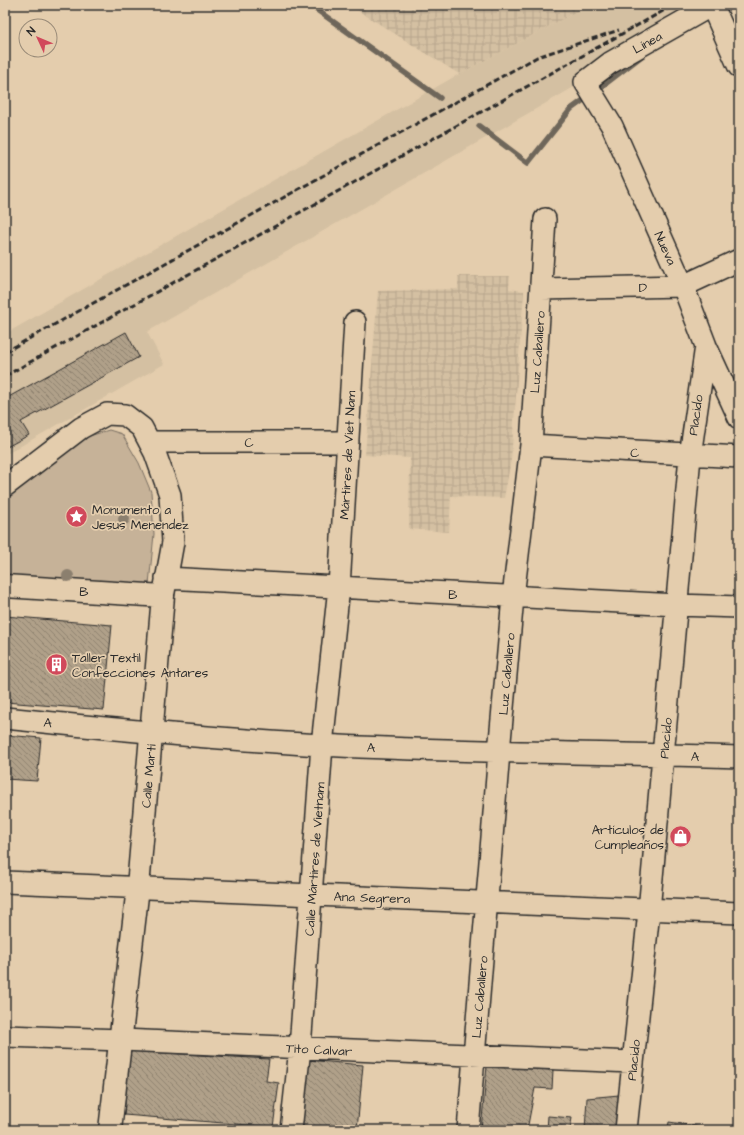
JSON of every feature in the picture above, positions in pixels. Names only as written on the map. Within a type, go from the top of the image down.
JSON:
[{"type":"street","points":[[712,5],[739,66]]},
{"type":"street","name":"Línea","points":[[589,90],[610,63],[712,5]]},
{"type":"street","name":"Nueva","points":[[589,90],[612,126],[683,286],[706,346],[739,418]]},
{"type":"street","name":"Luz Caballero","points":[[468,1130],[513,597],[530,445],[546,219]]},
{"type":"street","name":"D","points":[[541,289],[683,286],[739,260]]},
{"type":"street","name":"Mártires de Viet Nam","points":[[339,588],[355,322]]},
{"type":"street","name":"Placido","points":[[626,1130],[649,910],[690,456],[706,346]]},
{"type":"street","points":[[5,486],[81,428],[107,414],[125,415],[146,435]]},
{"type":"street","name":"C","points":[[146,435],[348,442]]},
{"type":"street","name":"Calle Martí","points":[[110,1130],[122,1040],[138,887],[165,587],[173,542],[170,495],[146,435]]},
{"type":"street","name":"C","points":[[530,445],[690,456],[739,457]]},
{"type":"street","name":"B","points":[[5,586],[339,588],[739,607]]},
{"type":"street","name":"Calle Mártires de Vietnam","points":[[291,1130],[300,1048],[322,745],[339,588]]},
{"type":"street","name":"A","points":[[5,718],[152,733],[322,745],[499,752],[663,754],[739,757]]},
{"type":"street","name":"Ana Segrera","points":[[5,882],[739,913]]},
{"type":"street","name":"Tito Calvar","points":[[5,1036],[632,1062]]},
{"type":"shaded area","points":[[349,5],[589,5],[459,74]]},
{"type":"shaded area","points":[[589,5],[717,5],[147,332],[164,364],[5,455],[5,334],[459,74]]},
{"type":"shaded area","points":[[458,276],[510,276],[509,289],[524,291],[511,460],[504,498],[451,496],[449,532],[409,529],[410,458],[365,455],[378,291],[458,289]]},
{"type":"shaded area","points":[[109,430],[122,434],[139,463],[151,492],[154,534],[149,584],[142,589],[5,582],[5,499],[83,438]]},
{"type":"building","points":[[126,332],[139,357],[21,422],[29,435],[5,448],[5,399]]},
{"type":"building","name":"Taller Textil Confecciones Antares","points":[[5,616],[112,625],[104,710],[5,702]]},
{"type":"building","points":[[5,735],[41,738],[37,781],[5,779]]},
{"type":"building","points":[[129,1051],[269,1059],[266,1081],[279,1083],[273,1127],[124,1115]]},
{"type":"building","points":[[307,1060],[363,1065],[357,1130],[301,1130]]},
{"type":"building","points":[[487,1066],[553,1070],[552,1089],[535,1088],[527,1130],[481,1130]]},
{"type":"building","points":[[619,1095],[616,1130],[585,1130],[587,1098]]},
{"type":"building","points":[[548,1116],[572,1118],[570,1129],[547,1130]]},
{"type":"building","points":[[739,1116],[739,1130],[737,1130],[736,1117]]},
{"type":"building","points":[[669,1122],[703,1127],[702,1130],[653,1130],[654,1127],[668,1128]]},
{"type":"waterway","points":[[310,5],[440,98]]},
{"type":"waterway","points":[[596,91],[643,55]]},
{"type":"waterway","points":[[479,126],[528,163],[571,109],[589,96]]},
{"type":"railway","points":[[5,376],[674,5]]},
{"type":"railway","points":[[5,352],[537,57],[619,30]]},
{"type":"place","name":"Monumento a Jesus Menendez","points":[[76,516]]},
{"type":"place","name":"Taller Textil Confecciones Antares","points":[[57,664]]},
{"type":"place","name":"Artículos de Cumpleaños","points":[[680,836]]}]
